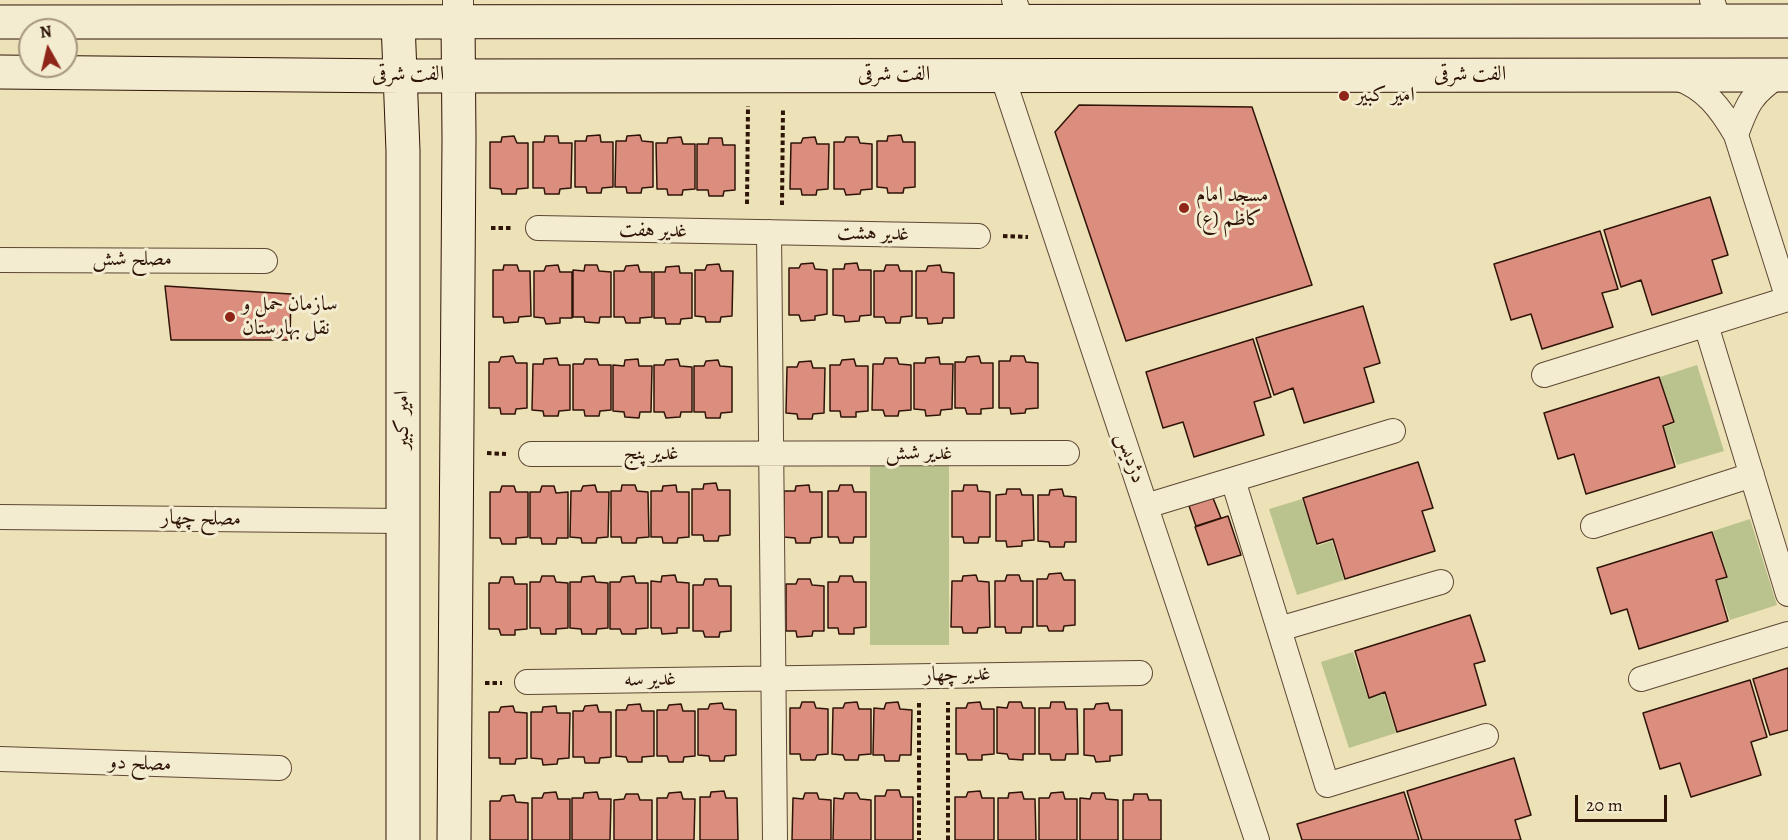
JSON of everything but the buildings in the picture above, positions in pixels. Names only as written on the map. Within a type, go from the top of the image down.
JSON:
[{"type":"main road","points":[[0,22],[398,11],[1716,11],[1788,21]]},
{"type":"main road","name":"امیر کبیر","points":[[398,11],[403,151],[403,840]]},
{"type":"main road","points":[[454,840],[458,11]]},
{"type":"main road","name":"الفت شرقی","points":[[0,72],[400,76],[1784,75]]},
{"type":"street","name":"دژدیس","points":[[1002,75],[1257,840]]},
{"type":"street","points":[[1544,375],[1788,300],[1736,135],[1725,116],[1699,88],[1668,75]]},
{"type":"street","points":[[1736,135],[1751,99],[1761,88],[1784,75]]},
{"type":"street","name":"غدیر هفت","points":[[538,228],[766,233]]},
{"type":"street","points":[[766,233],[775,840]]},
{"type":"street","name":"غدیر هشت","points":[[766,233],[978,236]]},
{"type":"street","name":"مصلح شش","points":[[0,260],[265,261]]},
{"type":"street","points":[[1706,325],[1788,594]]},
{"type":"street","points":[[1146,506],[1393,431]]},
{"type":"street","name":"غدیر شش","points":[[771,454],[1067,453]]},
{"type":"street","name":"غدیر پنج","points":[[531,454],[771,454]]},
{"type":"street","points":[[1593,526],[1752,475]]},
{"type":"street","points":[[1233,480],[1327,785],[1486,736]]},
{"type":"street","name":"مصلح چهار","points":[[0,517],[402,521]]},
{"type":"street","points":[[1279,630],[1441,582]]},
{"type":"street","points":[[1641,679],[1788,634]]},
{"type":"street","name":"غدیر چهار","points":[[774,677],[1140,673]]},
{"type":"street","name":"غدیر سه","points":[[527,682],[774,677]]},
{"type":"street","name":"مصلح دو","points":[[0,759],[279,768]]},
{"type":"path","points":[[766,233],[783,75]]},
{"type":"path","points":[[749,76],[766,233]]},
{"type":"path","points":[[458,227],[538,228]]},
{"type":"path","points":[[978,236],[1056,237]]},
{"type":"path","points":[[457,453],[531,454]]},
{"type":"path","points":[[919,675],[920,840]]},
{"type":"path","points":[[948,675],[948,840]]},
{"type":"path","points":[[455,683],[527,682]]},
{"type":"green space","points":[[1697,365],[1724,451],[1677,465],[1664,427],[1675,423],[1660,377]]},
{"type":"green space","points":[[870,463],[949,463],[949,645],[870,645]]},
{"type":"green space","points":[[1302,499],[1317,546],[1332,541],[1344,580],[1297,595],[1269,509]]},
{"type":"green space","points":[[1750,519],[1777,605],[1730,620],[1717,581],[1728,577],[1713,531]]},
{"type":"green space","points":[[1353,652],[1368,698],[1384,694],[1396,733],[1349,748],[1321,662]]},
{"type":"place","name":"امیر کبیر","points":[[1344,96]]},
{"type":"place","name":"مسجد امام کاظم (ع)","points":[[1184,208]]},
{"type":"place","name":"سازمان حمل و نقل بهارستان","points":[[230,317]]}]
